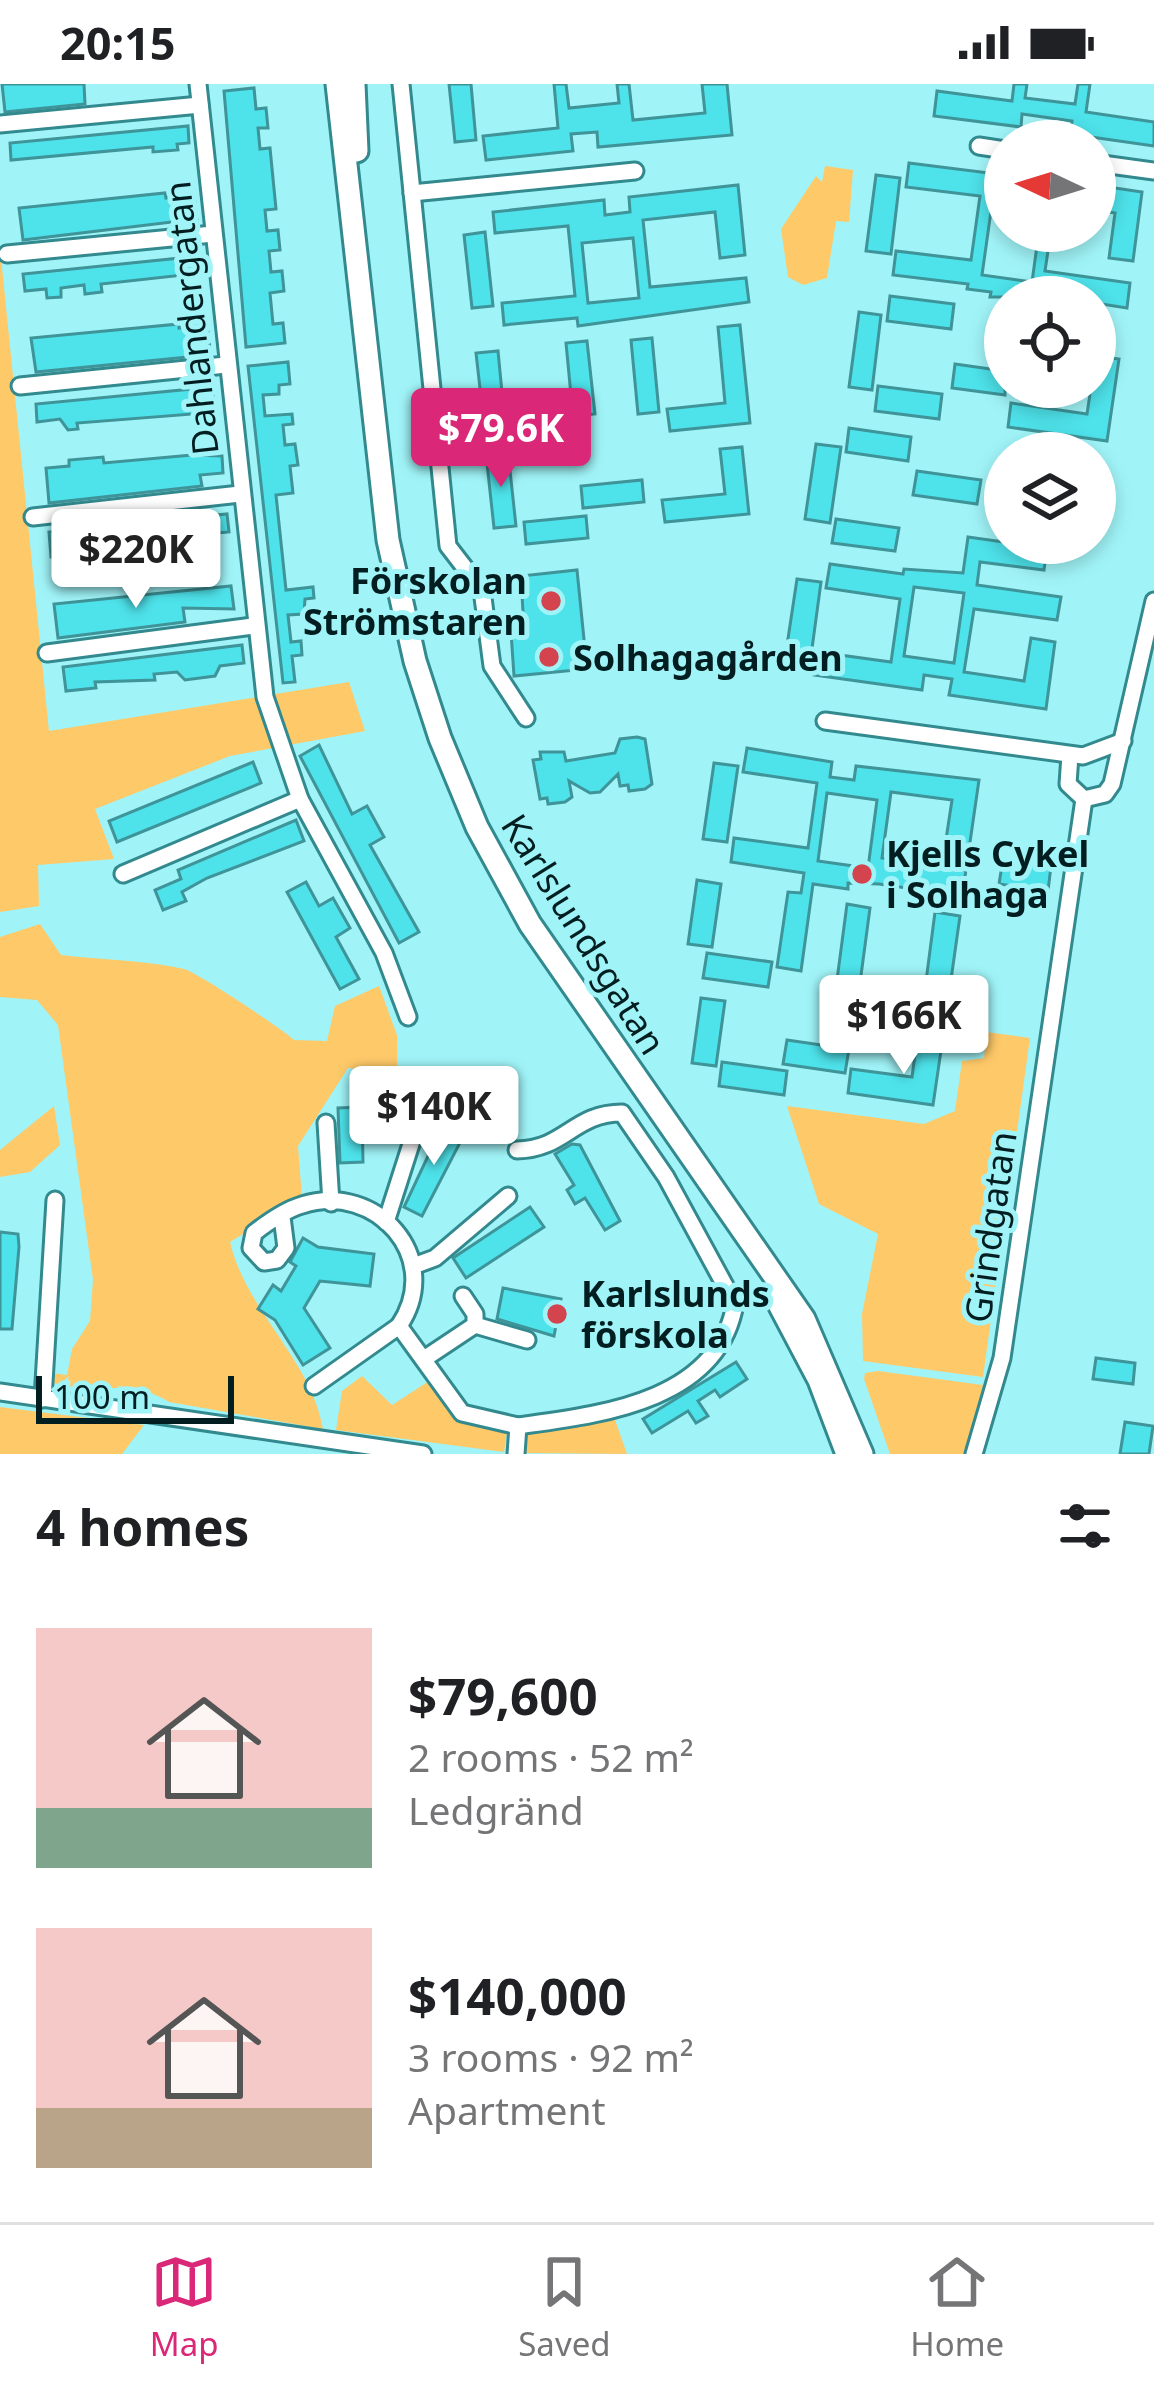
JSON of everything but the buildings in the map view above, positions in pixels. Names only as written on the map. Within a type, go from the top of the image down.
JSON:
[{"type":"main road","name":"Karlslundsgatan","points":[[337,84],[388,539],[415,661],[478,827],[561,971],[804,1319],[862,1454]]},
{"type":"main road","name":"Karlslundsgatan","points":[[354,84],[359,266]]},
{"type":"main road","name":"Karlslundsgatan","points":[[718,1197],[819,1380],[847,1454]]},
{"type":"street","name":"Dahlandergatan","points":[[198,84],[253,626],[265,697],[300,800],[384,953],[408,1017]]},
{"type":"street","points":[[401,84],[448,546],[482,590],[495,676],[526,718]]},
{"type":"street","points":[[0,124],[200,105]]},
{"type":"street","points":[[979,146],[984,147]]},
{"type":"street","points":[[1116,166],[1154,171]]},
{"type":"street","points":[[412,193],[635,172]]},
{"type":"street","points":[[7,254],[213,235]]},
{"type":"street","points":[[20,386],[226,364]]},
{"type":"street","points":[[33,517],[240,494]]},
{"type":"street","points":[[1070,754],[1068,784],[1084,799],[1106,794],[1154,605]]},
{"type":"street","points":[[47,652],[253,626]]},
{"type":"street","points":[[825,721],[1070,754],[1100,753],[1123,741]]},
{"type":"street","name":"Grindgatan","points":[[974,1454],[1002,1358],[1084,799]]},
{"type":"street","points":[[123,874],[300,800]]},
{"type":"street","points":[[399,1326],[462,1413],[518,1426],[633,1408],[714,1354],[735,1304],[666,1177],[622,1113],[571,1128],[547,1149],[518,1150]]},
{"type":"street","points":[[386,1222],[420,1116]]},
{"type":"street","points":[[326,1123],[331,1203]]},
{"type":"street","points":[[416,1265],[435,1258],[508,1196]]},
{"type":"street","points":[[43,1399],[56,1200]]},
{"type":"street","points":[[282,1217],[305,1204],[331,1203],[386,1222],[401,1237],[416,1265],[417,1291],[399,1326],[314,1387]]},
{"type":"street","points":[[463,1296],[476,1314],[475,1325]]},
{"type":"street","points":[[424,1359],[475,1325],[527,1340]]},
{"type":"street","points":[[0,1392],[423,1454]]},
{"type":"street","points":[[516,1454],[518,1426]]},
{"type":"shaded area","points":[[825,166],[853,170],[849,222],[836,221],[827,278],[803,285],[788,277],[781,229],[816,176],[822,182]]},
{"type":"shaded area","points":[[0,248],[49,731],[349,682],[365,731],[230,756],[95,809],[114,859],[38,865],[39,906],[0,912]]},
{"type":"shaded area","points":[[40,924],[61,955],[184,969],[294,1040],[327,1041],[335,1006],[379,986],[397,1035],[397,1074],[348,1068],[298,1146],[302,1198],[230,1242],[250,1290],[306,1380],[323,1429],[169,1402],[141,1391],[53,1383],[52,1373],[67,1375],[72,1349],[90,1321],[93,1280],[58,1025],[37,1000],[0,997],[0,937]]},
{"type":"shaded area","points":[[986,1032],[1030,1038],[983,1377],[863,1361],[862,1314],[878,1234],[819,1204],[787,1106],[924,1124],[955,1111],[962,1061],[984,1058]]},
{"type":"shaded area","points":[[54,1106],[60,1145],[30,1172],[0,1177],[0,1150]]},
{"type":"shaded area","points":[[865,1373],[983,1385],[968,1454],[890,1454],[864,1379]]},
{"type":"shaded area","points":[[362,1376],[392,1405],[429,1381],[457,1422],[507,1432],[504,1452],[336,1430],[342,1391]]},
{"type":"shaded area","points":[[0,1407],[144,1425],[122,1454],[0,1454]]},
{"type":"shaded area","points":[[614,1417],[627,1454],[523,1453],[527,1433]]},
{"type":"place","name":"Förskolan Strömstaren","points":[[551,601]]},
{"type":"place","name":"Solhagagården","points":[[549,657]]},
{"type":"place","name":"Kjells Cykel i Solhaga","points":[[862,874]]},
{"type":"place","name":"Karlslunds förskola","points":[[557,1314]]}]
